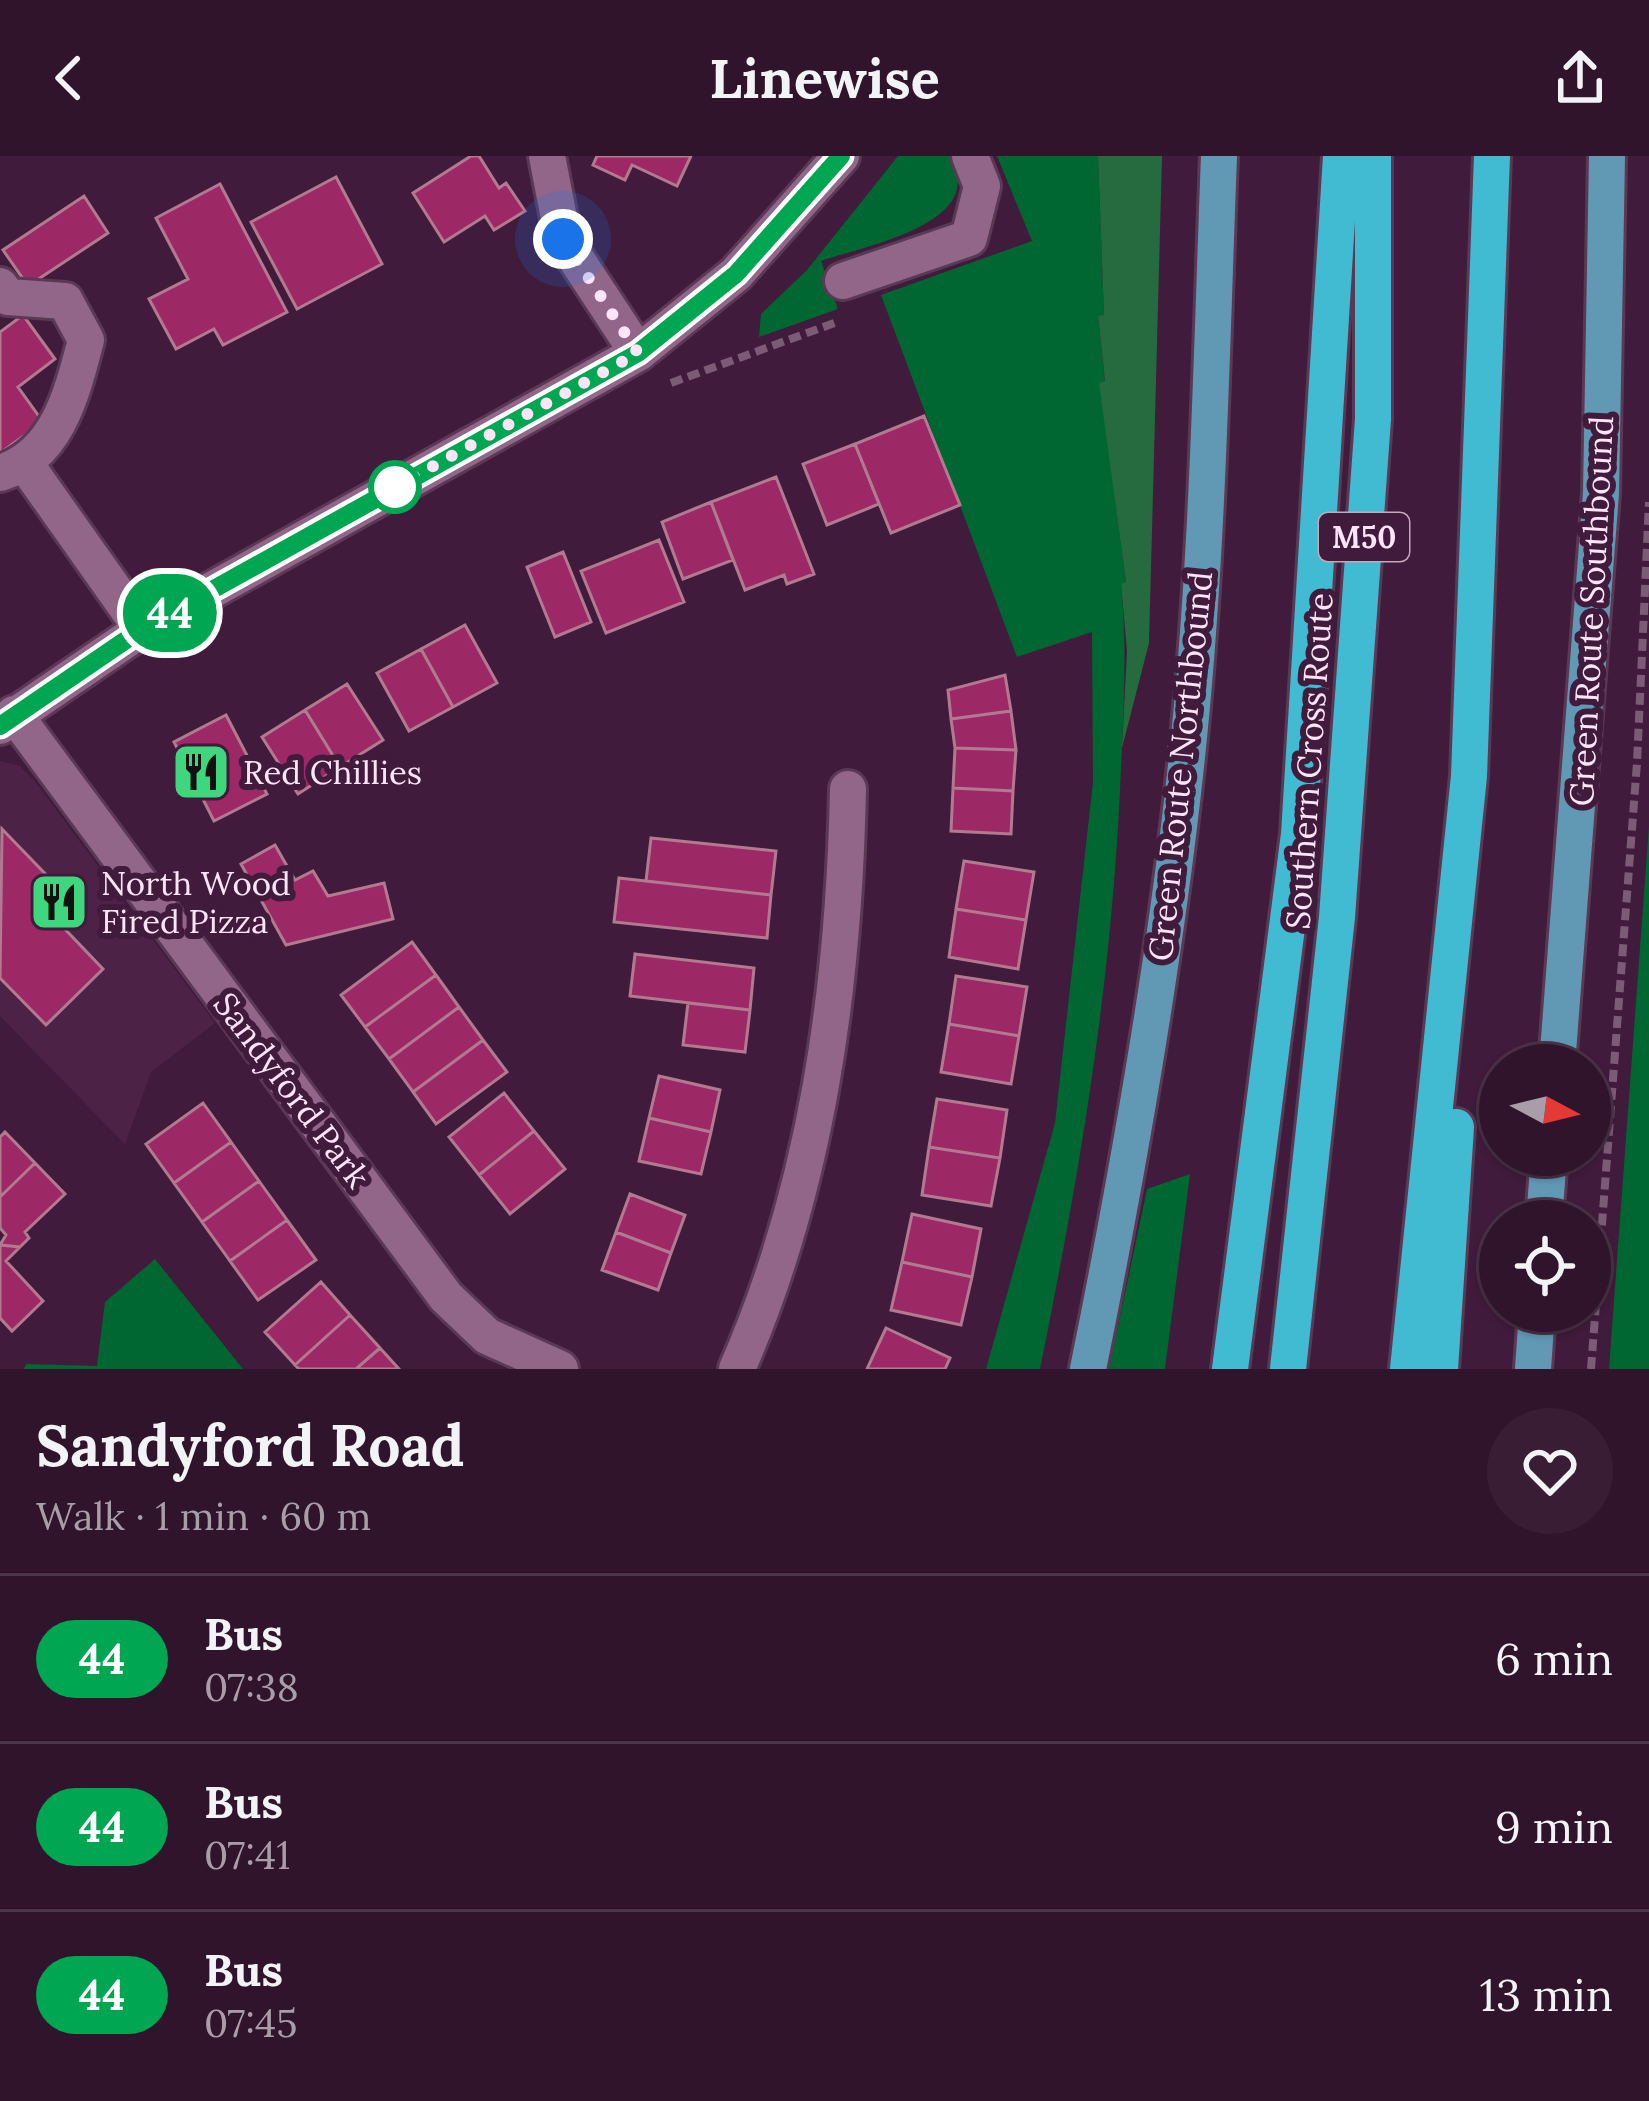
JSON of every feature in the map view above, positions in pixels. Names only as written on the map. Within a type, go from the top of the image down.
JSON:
[{"type":"highway","points":[[1230,1369],[1299,834],[1342,156]]},
{"type":"highway","name":"Southern Cross Route","points":[[1288,1369],[1337,917],[1371,443],[1373,156]]},
{"type":"highway","points":[[1440,1369],[1450,1278],[1492,156]]},
{"type":"highway","points":[[1408,1369],[1469,776]]},
{"type":"main road","name":"Green Route Northbound","points":[[1088,1369],[1142,1090],[1185,772],[1211,390],[1219,156]]},
{"type":"main road","name":"Green Route Southbound","points":[[1559,1044],[1601,493],[1607,156]]},
{"type":"main road","points":[[1533,1369],[1536,1332]]},
{"type":"street","points":[[547,156],[563,239],[638,353]]},
{"type":"street","points":[[7,720],[142,629],[638,353],[736,274],[841,156]]},
{"type":"street","points":[[843,281],[969,238],[982,186],[970,156]]},
{"type":"street","points":[[0,286],[8,297],[65,301],[86,340],[68,409],[13,469],[142,629]]},
{"type":"street","name":"Sandyford Park","points":[[7,720],[446,1297],[488,1336],[560,1369]]},
{"type":"street","points":[[737,1369],[790,1217],[820,1090],[845,913],[848,789]]},
{"type":"path","points":[[638,353],[667,385],[855,315],[843,281]]},
{"type":"path","points":[[1591,1369],[1637,763],[1649,502]]},
{"type":"shaded area","points":[[0,761],[20,766],[37,784],[215,1023],[151,1072],[125,1144],[0,1016]]},
{"type":"green space","points":[[898,156],[949,156],[958,179],[953,199],[939,215],[917,228],[821,261],[838,309],[759,337],[761,314],[807,270]]},
{"type":"green space","points":[[997,156],[1098,156],[1104,315],[1098,317],[1105,382],[1100,384],[1126,583],[1121,585],[1123,712],[1109,939],[1080,1153],[1040,1369],[986,1369],[1055,1123],[1093,782],[1092,632],[1017,657],[881,295],[1032,241]]},
{"type":"green space","points":[[1098,156],[1162,156],[1149,643],[1122,748],[1127,651],[1121,584],[1126,582],[1099,383],[1105,381],[1098,316],[1104,315]]},
{"type":"green space","points":[[1649,826],[1649,1369],[1609,1369]]},
{"type":"green space","points":[[1190,1174],[1165,1369],[1109,1369],[1147,1189]]},
{"type":"green space","points":[[155,1259],[243,1369],[24,1369],[26,1364],[97,1366],[105,1302]]},
{"type":"building","points":[[471,156],[479,156],[499,188],[506,183],[525,211],[494,230],[485,216],[444,242],[413,193]]},
{"type":"building","points":[[597,156],[691,156],[677,186],[632,165],[625,180],[593,165]]},
{"type":"building","points":[[336,177],[382,264],[297,309],[251,222]]},
{"type":"building","points":[[220,184],[287,312],[223,345],[214,329],[176,349],[149,299],[188,279],[156,218]]},
{"type":"building","points":[[84,196],[108,233],[28,286],[3,250]]},
{"type":"building","points":[[23,315],[55,359],[18,387],[43,422],[0,453],[0,332]]},
{"type":"building","points":[[924,416],[960,505],[891,533],[855,444]]},
{"type":"building","points":[[855,444],[879,504],[827,525],[803,464]]},
{"type":"building","points":[[776,477],[814,574],[787,584],[784,575],[745,590],[711,502]]},
{"type":"building","points":[[711,502],[733,560],[683,579],[662,522]]},
{"type":"building","points":[[659,540],[684,602],[606,633],[581,571]]},
{"type":"building","points":[[563,552],[591,622],[555,637],[527,567]]},
{"type":"building","points":[[465,625],[497,683],[453,707],[421,649]]},
{"type":"building","points":[[421,649],[453,707],[409,731],[377,673]]},
{"type":"building","points":[[1005,675],[1011,711],[951,719],[948,690]]},
{"type":"building","points":[[347,684],[383,740],[340,767],[305,710]]},
{"type":"building","points":[[305,710],[340,767],[298,794],[262,737]]},
{"type":"building","points":[[1011,711],[1016,750],[955,748],[951,719]]},
{"type":"building","points":[[226,715],[267,794],[214,821],[174,742]]},
{"type":"building","points":[[955,748],[1016,750],[1013,791],[953,788]]},
{"type":"building","points":[[953,788],[1013,791],[1011,834],[951,831]]},
{"type":"building","points":[[2,829],[57,886],[40,903],[103,969],[46,1025],[0,978]]},
{"type":"building","points":[[651,838],[776,851],[771,895],[646,881]]},
{"type":"building","points":[[275,845],[295,880],[313,871],[328,896],[384,883],[393,919],[286,945],[241,864]]},
{"type":"building","points":[[964,861],[1034,872],[1026,920],[956,909]]},
{"type":"building","points":[[619,878],[771,895],[767,938],[614,922]]},
{"type":"building","points":[[956,909],[1026,920],[1018,969],[949,957]]},
{"type":"building","points":[[412,942],[436,975],[365,1027],[341,995]]},
{"type":"building","points":[[635,954],[754,968],[750,1010],[630,996]]},
{"type":"building","points":[[436,975],[459,1007],[389,1059],[365,1027]]},
{"type":"building","points":[[956,976],[1027,987],[1019,1036],[949,1024]]},
{"type":"building","points":[[688,1003],[750,1010],[745,1052],[683,1045]]},
{"type":"building","points":[[459,1007],[483,1040],[413,1092],[389,1059]]},
{"type":"building","points":[[949,1024],[1019,1036],[1011,1084],[941,1072]]},
{"type":"building","points":[[483,1040],[507,1072],[436,1124],[413,1092]]},
{"type":"building","points":[[659,1076],[720,1090],[711,1132],[649,1118]]},
{"type":"building","points":[[504,1093],[534,1131],[479,1175],[449,1137]]},
{"type":"building","points":[[937,1099],[1007,1110],[1000,1158],[929,1147]]},
{"type":"building","points":[[203,1103],[231,1142],[174,1183],[146,1144]]},
{"type":"building","points":[[649,1118],[711,1132],[701,1174],[639,1161]]},
{"type":"building","points":[[534,1131],[565,1169],[510,1214],[479,1175]]},
{"type":"building","points":[[5,1132],[35,1163],[0,1197],[0,1137]]},
{"type":"building","points":[[231,1142],[259,1181],[202,1222],[174,1183]]},
{"type":"building","points":[[929,1147],[1000,1158],[991,1206],[922,1195]]},
{"type":"building","points":[[35,1163],[65,1194],[25,1232],[29,1238],[20,1247],[0,1245],[6,1235],[0,1228],[0,1197]]},
{"type":"building","points":[[259,1181],[287,1220],[230,1261],[202,1222]]},
{"type":"building","points":[[630,1194],[685,1215],[671,1253],[616,1232]]},
{"type":"building","points":[[912,1214],[981,1229],[972,1277],[902,1262]]},
{"type":"building","points":[[287,1220],[316,1260],[258,1300],[230,1261]]},
{"type":"building","points":[[616,1232],[671,1253],[658,1290],[602,1270]]},
{"type":"building","points":[[0,1245],[20,1247],[6,1261],[43,1301],[12,1331],[0,1318]]},
{"type":"building","points":[[902,1262],[972,1277],[961,1325],[891,1310]]},
{"type":"building","points":[[321,1282],[350,1315],[295,1365],[265,1332]]},
{"type":"building","points":[[350,1315],[380,1348],[356,1369],[299,1369],[295,1365]]},
{"type":"building","points":[[886,1328],[950,1358],[945,1369],[867,1369]]},
{"type":"building","points":[[380,1348],[399,1369],[356,1369]]},
{"type":"bus line","name":"44","points":[[0,726],[142,629],[638,353],[736,274],[841,156]]},
{"type":"place","name":"Red Chillies","points":[[201,772]]},
{"type":"place","name":"North Wood Fired Pizza","points":[[59,902]]},
{"type":"route","points":[[395,487],[638,353],[563,239]]}]
